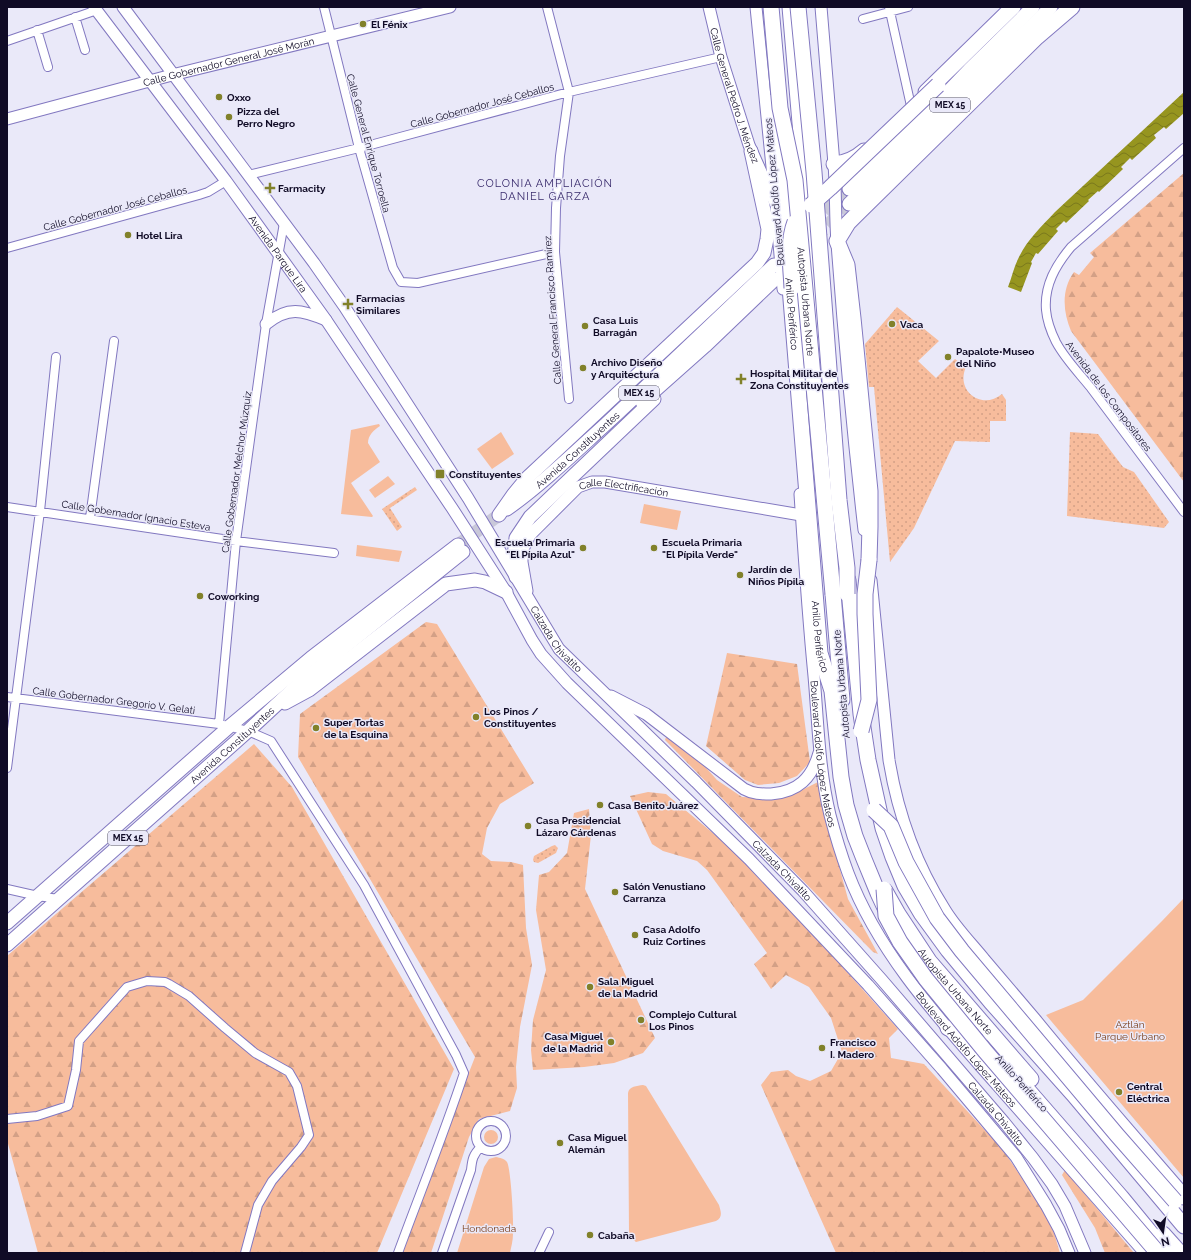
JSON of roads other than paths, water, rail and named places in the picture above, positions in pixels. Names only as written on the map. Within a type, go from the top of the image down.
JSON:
[{"type":"highway","name":"Anillo Periférico","points":[[766,7],[820,653],[832,691],[841,777],[846,805],[855,836],[878,892],[897,930],[928,974],[957,1011],[1079,1147],[1167,1253]]},
{"type":"highway","name":"Autopista Urbana Norte","points":[[771,7],[780,108],[795,180],[833,594],[840,688],[850,776],[854,800],[862,831],[872,861],[884,889],[898,914],[929,961],[1101,1159],[1180,1253]]},
{"type":"highway","points":[[790,7],[827,432],[850,594],[861,714],[875,793],[883,828],[905,886],[921,913],[948,950],[991,1002],[1073,1094],[1184,1226]]},
{"type":"highway","name":"Autopista Urbana Norte","points":[[798,7],[815,179],[840,500],[847,568],[847,594],[860,732],[874,810],[900,882],[925,925],[945,953],[1184,1234]]},
{"type":"highway","points":[[834,164],[847,162],[858,156],[912,106],[1012,7]]},
{"type":"highway","points":[[840,688],[823,647],[792,288],[790,243],[792,230],[796,220],[804,210],[830,188],[1020,7]]},
{"type":"highway","points":[[860,732],[869,700],[865,594],[869,560],[870,507],[847,265],[837,241],[852,219],[1037,37],[1072,7]]},
{"type":"highway","points":[[806,474],[806,575]]},
{"type":"highway","points":[[874,810],[892,826],[906,862],[937,918],[962,951],[1117,1135],[1182,1199]]},
{"type":"highway","points":[[884,889],[886,916],[900,942],[926,979],[985,1051],[1158,1253]]},
{"type":"highway","points":[[948,1028],[989,1047]]},
{"type":"main road","points":[[123,7],[172,75],[284,223]]},
{"type":"main road","name":"Calle Gobernador General José Morán","points":[[7,119],[172,75],[450,7]]},
{"type":"main road","name":"Calle General Pedro J. Méndez","points":[[709,7],[721,57],[751,151],[775,203]]},
{"type":"main road","name":"Boulevard Adolfo López Mateos","points":[[756,7],[775,203],[820,746],[830,814],[849,874],[862,906],[881,940],[910,982],[948,1028],[1145,1253]]},
{"type":"main road","points":[[821,7],[834,164],[837,241],[854,449],[874,607],[889,760],[898,803],[911,843],[936,895],[956,926],[1182,1199]]},
{"type":"main road","name":"MEX 15","points":[[849,189],[923,118],[1033,7]]},
{"type":"main road","name":"MEX 15","points":[[849,204],[1051,7]]},
{"type":"main road","name":"Avenida Parque Lira","points":[[95,9],[278,252],[326,320],[452,508]]},
{"type":"main road","points":[[501,519],[513,495],[527,478],[760,259],[766,246],[768,230],[751,151]]},
{"type":"main road","name":"Calzada Chivatito","points":[[284,223],[344,306],[468,498],[559,649],[696,782],[803,891],[902,1004],[1004,1122],[1033,1158],[1052,1184],[1065,1206],[1085,1251]]},
{"type":"main road","name":"Avenida Constituyentes","points":[[501,519],[575,452],[774,265]]},
{"type":"main road","name":"Avenida Constituyentes","points":[[501,519],[533,500],[705,346],[775,279]]},
{"type":"main road","points":[[266,324],[273,318],[295,311],[306,312],[326,320]]},
{"type":"main road","points":[[516,577],[514,557],[516,538],[530,517],[686,369],[705,346]]},
{"type":"main road","name":"Calle Electrificación","points":[[528,598],[522,562],[522,551],[530,535],[578,487],[592,482],[605,482],[801,515]]},
{"type":"main road","name":"Calzada Chivatito","points":[[452,508],[506,592],[541,654],[562,677],[754,865],[868,985],[942,1069],[1016,1157],[1046,1205],[1059,1229],[1069,1253]]},
{"type":"main road","name":"Avenida Constituyentes","points":[[7,923],[225,725],[311,658],[461,549],[302,681],[248,731],[7,945]]},
{"type":"main road","points":[[269,712],[309,690],[446,584],[475,580],[485,582],[506,592]]},
{"type":"main road","points":[[604,693],[646,714],[744,789],[754,793],[764,794],[784,792],[800,784],[815,765],[820,746]]},
{"type":"street","name":"Calle General Enrique Torroella","points":[[324,7],[358,148],[393,268],[401,282],[418,283],[555,252]]},
{"type":"street","name":"Calle General Francisco Ramírez","points":[[546,7],[569,92],[560,156],[556,208],[555,252],[569,399]]},
{"type":"street","points":[[863,19],[889,9],[908,7]]},
{"type":"street","points":[[7,41],[95,9]]},
{"type":"street","points":[[889,9],[912,106]]},
{"type":"street","points":[[75,17],[85,50]]},
{"type":"street","points":[[37,30],[48,67]]},
{"type":"street","name":"Calle Gobernador José Ceballos","points":[[248,175],[358,148],[569,92],[721,57]]},
{"type":"street","name":"Avenida de los Compositores","points":[[1184,148],[1072,247],[1062,258],[1056,267],[1048,286],[1046,310],[1052,334],[1061,350],[1184,512]]},
{"type":"street","name":"Calle Gobernador José Ceballos","points":[[7,248],[199,195],[208,192],[226,181]]},
{"type":"street","name":"Calle Gobernador Melchor Múzquiz","points":[[225,725],[236,541],[266,324],[284,223]]},
{"type":"street","points":[[90,518],[114,341]]},
{"type":"street","points":[[7,768],[40,511],[56,357]]},
{"type":"street","name":"Calle Gobernador Ignacio Esteva","points":[[7,506],[236,541],[334,553]]},
{"type":"street","name":"Calle Gobernador Gregorio V. Gelati","points":[[7,697],[225,725],[248,731],[271,741],[364,885],[449,1041],[464,1073],[447,1123],[424,1180],[398,1253]]},
{"type":"street","points":[[7,889],[58,899]]},
{"type":"street","points":[[7,1119],[37,1116],[68,1106],[76,1070],[79,1041],[91,1026],[127,987],[147,981],[170,984],[189,996],[255,1053],[289,1072],[296,1086],[309,1135],[301,1147],[272,1181],[258,1205],[245,1253]]},
{"type":"street","points":[[442,1253],[471,1170],[472,1159],[481,1147]]},
{"type":"street","points":[[539,1253],[549,1232]]},
{"type":"water","points":[[1184,92],[1184,113],[1166,129],[1164,127],[1154,135],[1156,138],[1132,160],[1130,158],[1121,167],[1123,169],[1099,192],[1098,191],[1088,200],[1089,201],[1066,223],[1064,221],[1056,229],[1058,231],[1038,254],[1036,253],[1031,262],[1032,263],[1021,292],[1008,287],[1016,264],[1030,239],[1055,212]]},
{"type":"tunnel","points":[[812,226],[849,189]]},
{"type":"tunnel","points":[[814,239],[849,204]]},
{"type":"tunnel","points":[[458,545],[499,515]]},
{"type":"place","name":"El Fénix","points":[[363,24]]},
{"type":"place","name":"Oxxo","points":[[219,97]]},
{"type":"place","name":"Pizza del Perro Negro","points":[[229,117]]},
{"type":"place","name":"Farmacity","points":[[270,188]]},
{"type":"place","name":"Hotel Lira","points":[[128,235]]},
{"type":"place","name":"Farmacias Similares","points":[[348,304]]},
{"type":"place","name":"Vaca","points":[[892,324]]},
{"type":"place","name":"Casa Luis Barragán","points":[[585,326]]},
{"type":"place","name":"Papalote•Museo del Niño","points":[[948,357]]},
{"type":"place","name":"Archivo Diseño y Arquitectura","points":[[583,368]]},
{"type":"place","name":"Hospital Militar de Zona Constituyentes","points":[[741,379]]},
{"type":"place","name":"Constituyentes","points":[[440,474]]},
{"type":"place","name":"Escuela Primaria \"El Pípila Azul\"","points":[[583,548]]},
{"type":"place","name":"Escuela Primaria \"El Pípila Verde\"","points":[[654,548]]},
{"type":"place","name":"Jardín de Niños Pípila","points":[[740,575]]},
{"type":"place","name":"Coworking","points":[[200,596]]},
{"type":"place","name":"Los Pinos / Constituyentes","points":[[476,717]]},
{"type":"place","name":"Super Tortas de la Esquina","points":[[316,728]]},
{"type":"place","name":"Casa Benito Juárez","points":[[600,805]]},
{"type":"place","name":"Casa Presidencial Lázaro Cárdenas","points":[[528,826]]},
{"type":"place","name":"Salón Venustiano Carranza","points":[[615,892]]},
{"type":"place","name":"Casa Adolfo Ruiz Cortines","points":[[635,935]]},
{"type":"place","name":"Sala Miguel de la Madrid","points":[[590,987]]},
{"type":"place","name":"Complejo Cultural Los Pinos","points":[[641,1020]]},
{"type":"place","name":"Casa Miguel de la Madrid","points":[[611,1042]]},
{"type":"place","name":"Francisco I. Madero","points":[[822,1048]]},
{"type":"place","name":"Central Eléctrica","points":[[1119,1092]]},
{"type":"place","name":"Casa Miguel Alemán","points":[[560,1143]]},
{"type":"place","name":"Cabaña","points":[[590,1235]]},
{"type":"district","name":"COLONIA AMPLIACIÓN DANIEL GARZA","points":[[545,189]]},
{"type":"park label","name":"Aztlán Parque Urbano","points":[[1130,1030]]},
{"type":"park label","name":"Hondonada","points":[[489,1228]]}]
